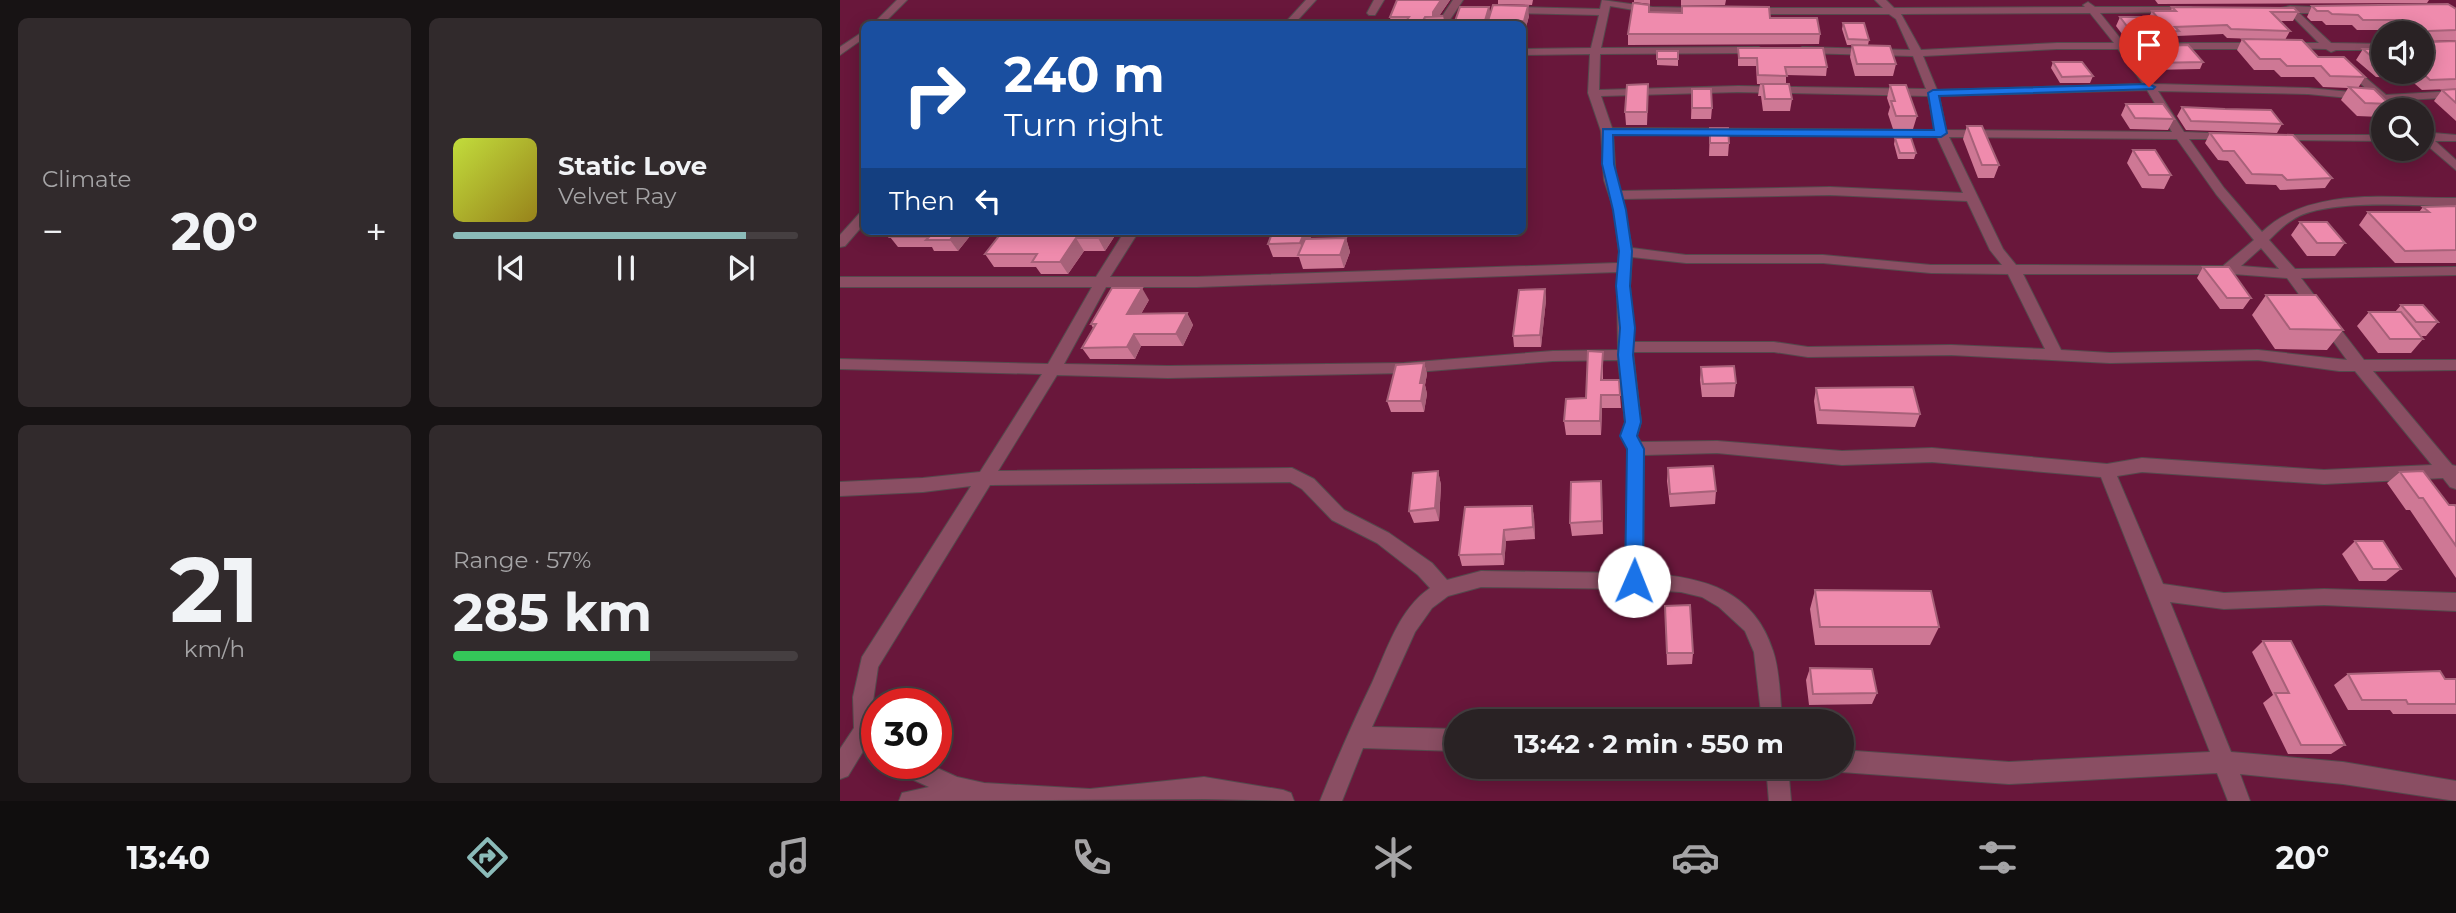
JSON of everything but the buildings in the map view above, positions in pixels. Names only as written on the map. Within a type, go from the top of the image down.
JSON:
[{"type":"street","points":[[884,21],[902,0]]},
{"type":"street","points":[[1292,21],[1311,0]]},
{"type":"street","points":[[1372,13],[1379,0]]},
{"type":"street","points":[[1880,0],[1904,24],[1933,93],[1941,133],[1997,250],[2020,279],[2056,356]]},
{"type":"street","points":[[2280,0],[2382,98]]},
{"type":"street","points":[[1444,21],[1456,4],[1467,9]]},
{"type":"street","points":[[1493,10],[1606,4],[1652,10],[1711,11]]},
{"type":"street","points":[[1606,4],[1595,52],[1593,93],[1607,131],[1608,164],[1626,251],[1626,351],[1633,422],[1629,436],[1636,449],[1634,581]]},
{"type":"street","points":[[2088,5],[2140,69],[2149,87],[2220,191],[2291,274],[2358,364],[2453,476]]},
{"type":"street","points":[[1738,11],[1893,13],[2088,5],[2207,10]]},
{"type":"street","points":[[2267,10],[2348,10]]},
{"type":"street","points":[[840,52],[861,36]]},
{"type":"street","points":[[1789,50],[1917,53],[2021,47],[2267,46]]},
{"type":"street","points":[[2279,46],[2371,47]]},
{"type":"street","points":[[1526,52],[1775,50]]},
{"type":"street","points":[[1593,93],[1738,89],[1933,93],[2149,87],[2174,90],[2325,91],[2382,98],[2456,94]]},
{"type":"street","points":[[1607,131],[2244,136]]},
{"type":"street","points":[[2265,137],[2371,138]]},
{"type":"street","points":[[2434,137],[2456,138]]},
{"type":"street","points":[[2434,146],[2456,166]]},
{"type":"street","points":[[1615,195],[1830,191],[1971,197]]},
{"type":"street","points":[[2225,270],[2250,254],[2280,222],[2309,207],[2456,202]]},
{"type":"street","points":[[840,243],[861,220]]},
{"type":"street","points":[[865,688],[869,664],[1076,331],[1110,265],[1129,235]]},
{"type":"street","points":[[1626,251],[1694,259],[1823,259],[1905,268],[2225,270],[2291,274],[2456,271]]},
{"type":"street","points":[[840,282],[1102,283],[1624,267]]},
{"type":"street","points":[[840,364],[1168,372],[1404,368],[1626,351],[1774,347],[1808,352],[1951,350],[2110,358],[2258,355],[2316,364],[2456,365]]},
{"type":"street","points":[[1636,449],[1717,447],[1842,458],[1932,455],[2107,471],[2141,465],[2324,477],[2453,476]]},
{"type":"street","points":[[2107,471],[2154,591],[2194,682],[2239,801]]},
{"type":"street","points":[[840,489],[923,485],[983,478],[1292,475],[1308,484],[1338,515],[1383,538],[1425,569],[1443,589]]},
{"type":"street","points":[[1331,801],[1356,737],[1408,626],[1425,602],[1443,589],[1481,579],[1634,581],[1681,584],[1706,590],[1726,601],[1752,625],[1764,652],[1771,709]]},
{"type":"street","points":[[2154,591],[2224,601],[2324,597],[2456,602]]},
{"type":"street","points":[[1356,737],[1444,740]]},
{"type":"street","points":[[840,768],[861,748]]},
{"type":"street","points":[[1854,762],[2009,774],[2224,762],[2343,774],[2456,792]]},
{"type":"street","points":[[937,779],[956,788],[1035,799],[1090,800],[1204,788],[1283,801]]},
{"type":"street","points":[[1778,779],[1780,801]]},
{"type":"street","points":[[911,801],[973,791]]},
{"type":"shaded area","points":[[840,0],[2456,0],[2456,801],[840,801]]},
{"type":"route","points":[[1634,581],[1636,449],[1629,436],[1633,422],[1625,355],[1627,328],[1623,286],[1626,251],[1620,210],[1610,180],[1607,131],[1746,130],[1860,135],[1941,133],[1933,93],[2149,87]]}]
